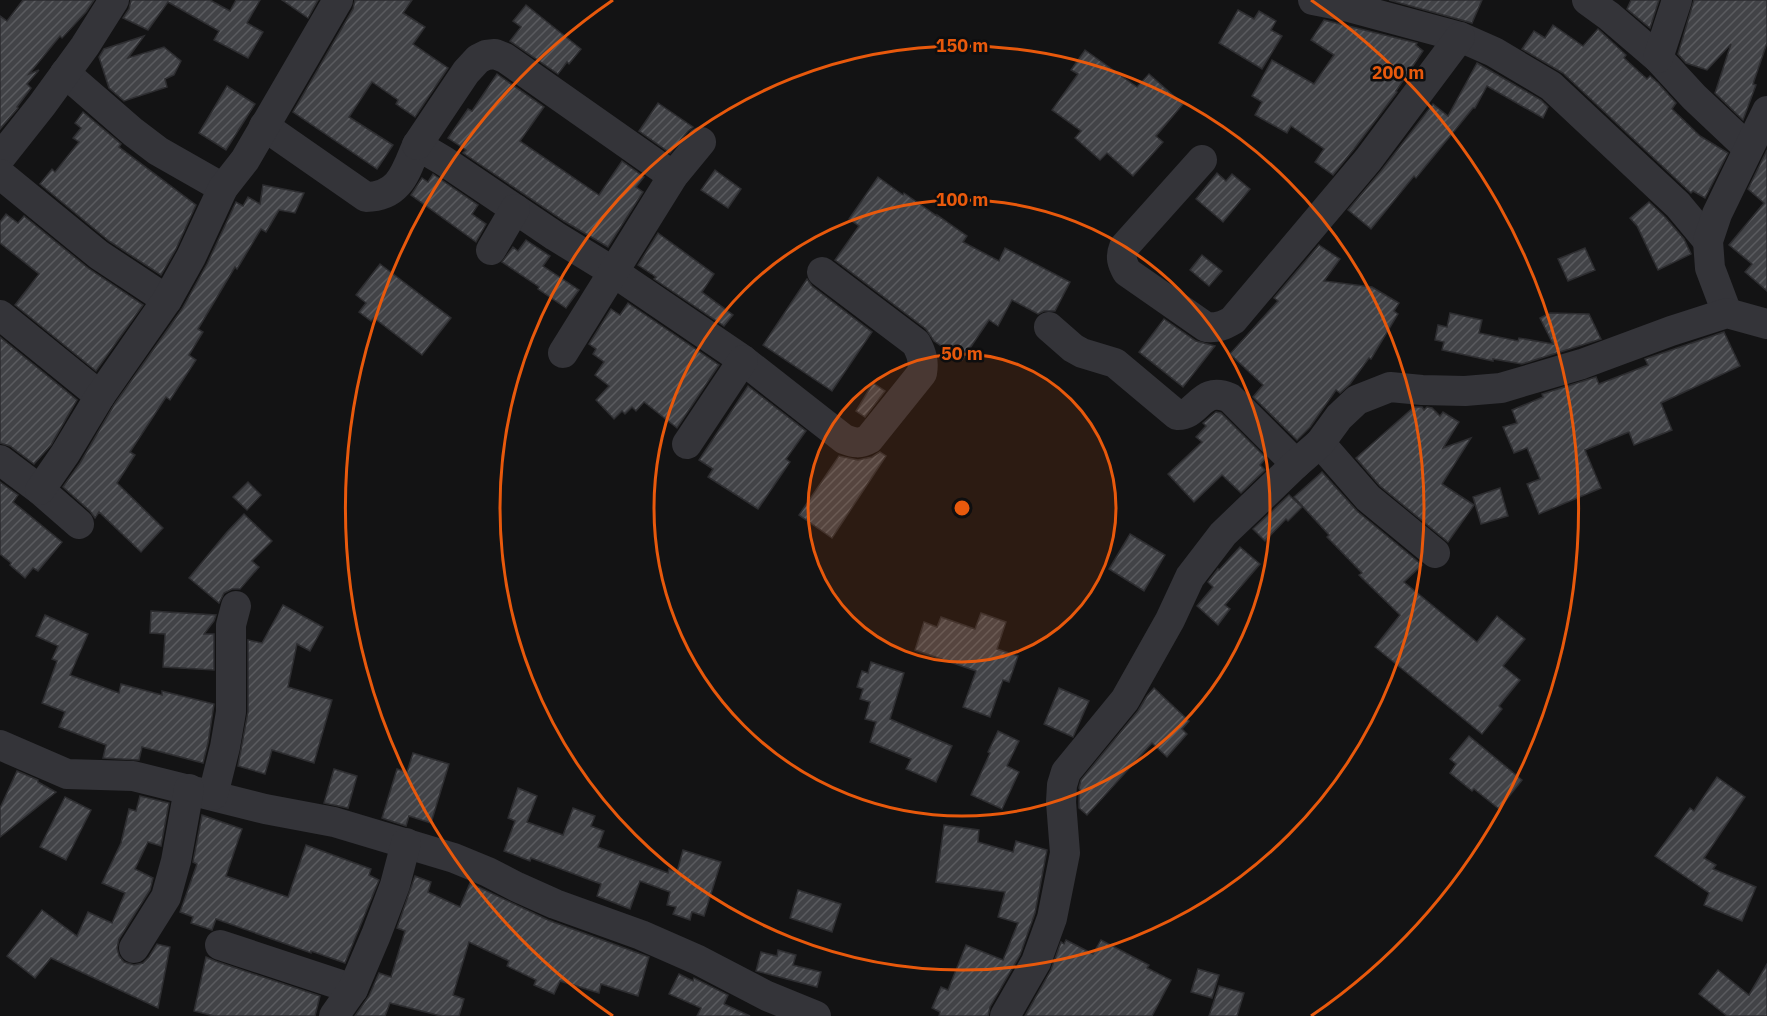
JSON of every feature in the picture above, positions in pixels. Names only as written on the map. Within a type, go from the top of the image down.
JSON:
[{"type":"street","points":[[0,158],[65,73],[107,14],[114,0]]},
{"type":"street","points":[[40,490],[100,396],[167,300],[191,257],[223,188],[245,160],[338,0]]},
{"type":"street","points":[[1313,0],[1349,7],[1460,37],[1494,52],[1551,86],[1678,205],[1708,241]]},
{"type":"street","points":[[1587,0],[1658,58],[1694,97],[1748,148]]},
{"type":"street","points":[[1658,58],[1677,0]]},
{"type":"street","points":[[1202,160],[1124,247],[1121,255],[1122,264],[1127,272],[1206,327],[1216,328],[1233,320],[1368,160],[1460,37]]},
{"type":"street","points":[[264,126],[366,197],[386,194],[395,188],[417,145],[466,72],[478,59],[495,54],[505,58],[673,176]]},
{"type":"street","points":[[65,73],[158,151],[223,188]]},
{"type":"street","points":[[1727,313],[1710,268],[1708,241],[1717,214],[1767,114]]},
{"type":"street","points":[[563,353],[673,176],[701,142]]},
{"type":"street","points":[[417,145],[742,360],[844,440],[862,442],[869,439],[922,374],[924,364],[922,353],[916,343],[822,272]]},
{"type":"street","points":[[0,174],[99,255],[167,300]]},
{"type":"street","points":[[491,250],[515,209]]},
{"type":"street","points":[[1005,1016],[1036,962],[1052,918],[1065,853],[1061,802],[1062,785],[1066,772],[1125,700],[1170,620],[1190,577],[1223,534],[1320,444],[1339,417],[1357,400],[1390,387],[1465,391],[1501,388],[1582,364],[1727,313],[1767,324]]},
{"type":"street","points":[[0,315],[100,396]]},
{"type":"street","points":[[1049,327],[1082,353],[1114,363],[1177,414],[1183,414],[1210,395],[1220,394],[1230,398],[1296,464]]},
{"type":"street","points":[[687,444],[742,360]]},
{"type":"street","points":[[1320,444],[1368,498],[1435,553]]},
{"type":"street","points":[[0,460],[40,490],[79,524]]},
{"type":"street","points":[[134,948],[166,897],[176,861],[201,792],[225,747],[231,712],[231,625],[236,606]]},
{"type":"street","points":[[0,746],[67,774],[133,776],[265,809],[334,822],[454,858],[555,904],[641,935],[698,960],[766,996],[816,1016]]},
{"type":"street","points":[[334,1016],[353,989],[376,935],[395,885],[406,843]]},
{"type":"street","points":[[220,945],[353,989]]},
{"type":"building","points":[[23,0],[94,0],[86,12],[62,38],[60,36],[29,74],[39,70],[27,84],[31,88],[18,108],[0,129],[0,16],[7,21]]},
{"type":"building","points":[[131,0],[210,0],[230,11],[236,0],[260,0],[247,23],[263,32],[248,58],[214,40],[219,31],[168,2],[148,30],[123,18],[129,9]]},
{"type":"building","points":[[282,0],[318,0],[308,18]]},
{"type":"building","points":[[355,0],[412,0],[403,13],[425,27],[413,44],[448,68],[415,117],[396,104],[398,100],[372,82],[349,117],[393,145],[377,169],[293,112],[353,9]]},
{"type":"building","points":[[1389,0],[1482,0],[1472,23]]},
{"type":"building","points":[[1631,0],[1659,0],[1650,28],[1627,9]]},
{"type":"building","points":[[1694,0],[1767,0],[1767,43],[1753,84],[1756,85],[1743,120],[1715,93],[1731,44],[1707,70],[1686,63],[1678,54]]},
{"type":"building","points":[[526,5],[581,49],[558,74],[510,41],[521,27],[513,21]]},
{"type":"building","points":[[1238,10],[1254,19],[1259,11],[1276,21],[1271,30],[1282,36],[1262,69],[1219,43]]},
{"type":"building","points":[[1324,20],[1417,43],[1416,45],[1423,51],[1397,92],[1333,175],[1315,162],[1324,149],[1291,126],[1287,133],[1255,115],[1262,102],[1252,96],[1272,60],[1314,84],[1334,55],[1311,40]]},
{"type":"building","points":[[1553,25],[1583,46],[1598,29],[1647,79],[1650,76],[1658,83],[1676,103],[1672,109],[1700,136],[1728,153],[1705,198],[1693,191],[1691,193],[1563,73],[1522,49],[1534,31],[1545,38]]},
{"type":"building","points":[[144,36],[128,58],[164,47],[181,61],[174,75],[165,79],[167,87],[124,101],[109,88],[99,57],[104,49]]},
{"type":"building","points":[[1085,50],[1137,87],[1149,74],[1183,104],[1156,136],[1163,142],[1133,176],[1107,153],[1100,160],[1075,138],[1081,131],[1052,110],[1078,74],[1071,70]]},
{"type":"building","points":[[1477,63],[1541,100],[1548,107],[1543,118],[1487,86],[1475,108],[1416,178],[1414,176],[1371,229],[1348,210],[1433,104],[1448,116]]},
{"type":"building","points":[[497,74],[544,107],[520,141],[599,195],[622,161],[644,177],[636,187],[643,192],[608,247],[564,221],[463,153],[466,150],[448,138],[468,109],[472,111]]},
{"type":"building","points":[[227,86],[255,104],[226,150],[199,133]]},
{"type":"building","points":[[658,103],[693,127],[670,153],[639,131]]},
{"type":"building","points":[[83,112],[121,144],[119,147],[196,205],[161,275],[109,241],[40,184],[52,169],[55,172],[79,142],[73,138],[81,128],[75,123]]},
{"type":"building","points":[[1767,150],[1767,291],[1745,272],[1752,264],[1729,245],[1764,203],[1748,189]]},
{"type":"building","points":[[715,170],[741,189],[728,208],[701,190]]},
{"type":"building","points":[[1217,173],[1226,181],[1232,174],[1250,189],[1223,222],[1196,199]]},
{"type":"building","points":[[433,174],[478,205],[472,214],[486,224],[476,242],[411,195],[422,178],[428,182]]},
{"type":"building","points":[[878,177],[967,236],[963,242],[999,261],[1005,248],[1070,282],[1055,311],[1044,311],[1038,314],[1012,300],[998,326],[989,320],[962,360],[934,341],[926,329],[835,260],[859,226],[849,219]]},
{"type":"building","points":[[263,185],[304,193],[295,213],[279,210],[266,232],[261,229],[237,269],[235,267],[198,329],[203,332],[189,355],[196,360],[170,400],[166,397],[130,452],[135,455],[117,483],[163,528],[141,552],[99,512],[95,518],[63,487],[114,405],[182,309],[207,264],[236,202],[243,206],[248,197],[260,204]]},
{"type":"building","points":[[1649,202],[1684,239],[1691,254],[1658,270],[1637,226],[1630,218]]},
{"type":"building","points":[[6,214],[18,223],[24,216],[88,268],[143,305],[96,371],[15,305],[39,274],[0,243],[0,222]]},
{"type":"building","points":[[658,233],[714,274],[702,292],[733,315],[724,326],[654,279],[656,277],[638,265]]},
{"type":"building","points":[[526,240],[550,256],[543,266],[579,290],[566,308],[502,262],[513,247],[518,251]]},
{"type":"building","points":[[1319,245],[1340,259],[1324,281],[1372,287],[1399,303],[1394,311],[1398,314],[1371,359],[1369,358],[1350,384],[1340,393],[1336,390],[1310,427],[1297,440],[1253,397],[1263,385],[1230,354],[1278,301],[1274,298]]},
{"type":"building","points":[[1585,248],[1595,270],[1568,281],[1558,259]]},
{"type":"building","points":[[1202,255],[1222,271],[1209,286],[1190,270]]},
{"type":"building","points":[[380,264],[451,318],[422,355],[374,318],[371,321],[359,312],[366,303],[356,295]]},
{"type":"building","points":[[807,279],[812,286],[872,332],[832,391],[763,345]]},
{"type":"building","points":[[628,303],[719,365],[677,428],[644,402],[636,411],[632,407],[625,414],[622,411],[614,419],[596,400],[609,386],[595,375],[604,362],[593,354],[596,349],[589,344],[611,309],[620,315]]},
{"type":"building","points":[[1450,313],[1482,320],[1479,333],[1518,341],[1519,338],[1553,344],[1540,318],[1550,313],[1589,314],[1601,339],[1522,364],[1493,359],[1493,361],[1442,350],[1444,342],[1435,340],[1438,325],[1447,327]]},
{"type":"building","points":[[1164,319],[1196,341],[1215,346],[1183,387],[1139,352]]},
{"type":"building","points":[[1724,332],[1740,366],[1661,403],[1672,430],[1634,445],[1629,432],[1585,450],[1601,488],[1539,514],[1527,484],[1540,479],[1527,448],[1514,453],[1503,427],[1517,423],[1512,410],[1543,397],[1542,394],[1596,377],[1599,384],[1648,365],[1645,359]]},
{"type":"building","points":[[0,337],[77,400],[51,445],[34,464],[10,446],[0,443]]},
{"type":"building","points":[[873,383],[885,391],[865,417],[856,411]]},
{"type":"building","points":[[748,386],[806,431],[786,459],[790,462],[758,509],[708,477],[713,469],[699,460]]},
{"type":"building","points":[[1414,407],[1422,407],[1424,410],[1427,407],[1432,408],[1440,416],[1443,412],[1459,422],[1443,448],[1471,438],[1442,484],[1474,505],[1448,542],[1380,486],[1356,458]]},
{"type":"building","points":[[1216,412],[1221,413],[1266,458],[1260,465],[1265,470],[1241,493],[1222,475],[1194,502],[1168,474],[1202,442],[1196,437],[1206,426],[1203,423]]},
{"type":"building","points":[[880,452],[886,456],[832,538],[799,515],[839,456],[858,460],[872,457]]},
{"type":"building","points":[[1322,472],[1357,511],[1422,565],[1404,582],[1477,642],[1497,616],[1525,639],[1503,666],[1520,680],[1499,706],[1502,709],[1482,734],[1375,647],[1400,615],[1359,575],[1362,573],[1327,537],[1329,535],[1294,497]]},
{"type":"building","points":[[0,482],[18,495],[13,502],[62,542],[38,571],[33,568],[25,578],[0,554]]},
{"type":"building","points":[[248,482],[261,495],[247,510],[233,497]]},
{"type":"building","points":[[1500,488],[1508,516],[1481,524],[1473,497]]},
{"type":"building","points":[[1289,495],[1302,507],[1288,521],[1286,519],[1265,541],[1253,529]]},
{"type":"building","points":[[244,514],[272,541],[252,561],[259,567],[240,589],[232,589],[224,593],[219,603],[189,578]]},
{"type":"building","points":[[1130,534],[1165,555],[1144,591],[1109,569]]},
{"type":"building","points":[[1240,547],[1260,564],[1225,605],[1230,609],[1218,625],[1197,606],[1213,587],[1208,582]]},
{"type":"building","points":[[283,605],[323,627],[310,651],[297,644],[288,687],[332,700],[314,763],[272,750],[265,774],[238,766],[248,712],[248,640],[262,643]]},
{"type":"building","points":[[151,611],[216,615],[204,634],[214,634],[214,670],[163,667],[165,634],[150,633]]},
{"type":"building","points":[[981,613],[1006,622],[997,649],[1018,656],[1009,682],[1003,680],[990,717],[963,707],[976,671],[915,650],[924,622],[937,627],[941,617],[975,629]]},
{"type":"building","points":[[45,615],[88,634],[70,675],[119,693],[121,684],[162,695],[162,691],[214,704],[203,763],[142,747],[139,760],[103,758],[106,745],[59,727],[65,712],[42,703],[57,661],[52,659],[58,646],[36,636]]},
{"type":"building","points":[[871,662],[904,673],[890,719],[952,746],[936,782],[906,769],[911,759],[870,742],[876,722],[865,719],[870,702],[860,699],[863,689],[857,687],[862,671],[868,673]]},
{"type":"building","points":[[1059,688],[1089,701],[1073,737],[1044,724]]},
{"type":"building","points":[[1154,688],[1189,721],[1182,729],[1187,734],[1167,757],[1152,743],[1087,815],[1079,808],[1081,780]]},
{"type":"building","points":[[998,731],[1019,741],[1007,766],[1019,772],[1002,809],[971,795]]},
{"type":"building","points":[[1469,736],[1522,780],[1499,809],[1450,773],[1456,764],[1450,759]]},
{"type":"building","points":[[413,753],[449,764],[431,823],[409,816],[406,826],[382,818],[397,769],[407,772]]},
{"type":"building","points":[[334,769],[357,776],[348,808],[324,803]]},
{"type":"building","points":[[17,771],[38,780],[56,792],[0,837],[0,808]]},
{"type":"building","points":[[1717,777],[1745,797],[1704,858],[1716,865],[1713,869],[1756,887],[1742,921],[1704,905],[1709,893],[1655,856],[1690,808],[1694,811]]},
{"type":"building","points":[[518,788],[537,796],[527,822],[563,835],[573,808],[595,816],[591,826],[604,831],[598,847],[668,873],[669,869],[677,872],[683,850],[721,862],[704,916],[692,912],[690,920],[673,914],[676,907],[667,905],[670,892],[640,881],[630,909],[597,896],[601,884],[531,858],[530,861],[504,851],[515,821],[508,818]]},
{"type":"building","points":[[140,796],[169,803],[161,846],[148,842],[135,869],[153,878],[150,890],[119,939],[117,948],[124,962],[134,965],[143,963],[157,944],[170,947],[158,1008],[51,958],[35,978],[7,956],[42,910],[77,936],[88,912],[112,923],[125,893],[102,883],[121,843],[129,809],[136,811]]},
{"type":"building","points":[[65,797],[91,810],[66,860],[40,847]]},
{"type":"building","points":[[202,815],[242,829],[226,876],[288,897],[306,845],[371,869],[369,875],[379,880],[345,963],[216,919],[212,930],[191,923],[193,917],[180,912],[197,864],[193,862]]},
{"type":"building","points":[[944,825],[979,830],[978,842],[1013,852],[1016,841],[1047,850],[1035,913],[1020,955],[990,1007],[988,1016],[939,1016],[940,1012],[932,1008],[941,987],[948,990],[966,945],[1003,960],[1018,923],[998,917],[1005,892],[936,882]]},
{"type":"building","points":[[415,876],[431,882],[428,892],[460,907],[470,883],[548,920],[649,957],[638,996],[601,984],[599,993],[560,981],[554,994],[534,985],[536,980],[507,966],[509,961],[469,942],[453,995],[464,999],[459,1016],[441,1016],[390,1003],[385,1016],[355,1016],[369,996],[379,973],[391,977],[405,931],[397,928]]},
{"type":"building","points":[[798,890],[841,904],[832,932],[790,918]]},
{"type":"building","points":[[1066,940],[1093,954],[1101,940],[1149,965],[1147,968],[1171,980],[1152,1016],[1025,1016],[1051,970],[1061,942],[1064,944]]},
{"type":"building","points":[[778,950],[796,955],[793,965],[821,972],[817,987],[756,971],[761,952],[777,956]]},
{"type":"building","points":[[206,957],[320,996],[315,1016],[214,1016],[194,1011]]},
{"type":"building","points":[[1767,964],[1767,1016],[1727,1016],[1699,994],[1718,970],[1749,995]]},
{"type":"building","points":[[1198,969],[1219,975],[1212,998],[1191,992]]},
{"type":"building","points":[[679,974],[693,981],[694,978],[728,995],[724,1004],[750,1016],[697,1016],[701,1008],[669,994]]},
{"type":"building","points":[[1219,986],[1244,993],[1237,1016],[1209,1016]]}]
